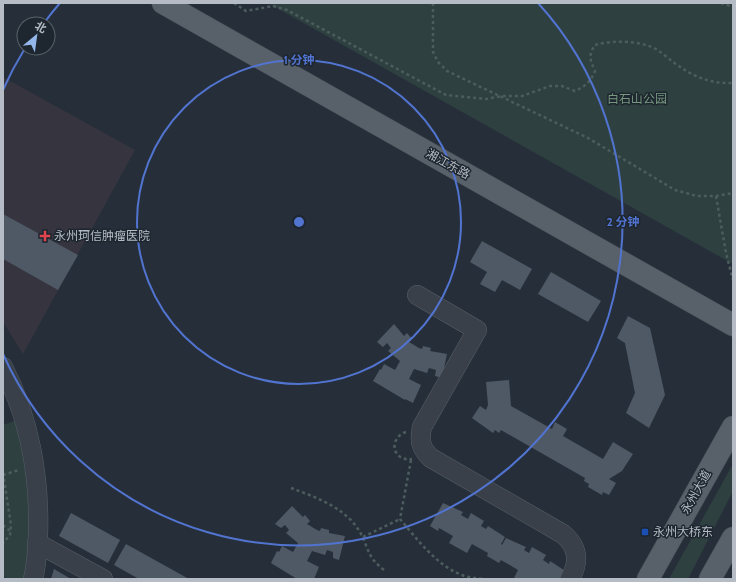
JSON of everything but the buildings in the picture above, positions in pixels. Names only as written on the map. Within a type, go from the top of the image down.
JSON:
[{"type":"main road","name":"湘江东路","points":[[163,3],[733,325]]},
{"type":"main road","name":"永州大道","points":[[648,579],[733,427]]},
{"type":"main road","points":[[710,579],[733,538]]},
{"type":"street","points":[[417,295],[477,330],[422,427],[420,441],[422,448],[431,458],[563,534],[575,548],[577,557],[576,565],[570,579]]},
{"type":"street","points":[[3,367],[21,411],[31,448],[38,516],[38,543],[34,579]]},
{"type":"street","points":[[38,543],[103,579]]},
{"type":"path","points":[[234,3],[246,10],[273,6],[287,10],[446,95],[486,99],[502,96],[522,96],[550,86],[562,86],[575,91],[585,86],[592,79],[595,71],[590,61],[590,52],[595,44],[606,42],[642,44],[656,49],[692,76],[704,81],[733,83]]},
{"type":"path","points":[[433,3],[433,52],[438,62],[447,71],[463,80],[502,96],[588,138],[675,190],[696,196],[716,196],[733,193]]},
{"type":"path","points":[[721,3],[733,7]]},
{"type":"path","points":[[716,196],[733,280]]},
{"type":"path","points":[[400,518],[411,460]]},
{"type":"path","points":[[3,473],[10,517],[10,532],[8,538],[3,543]]},
{"type":"path","points":[[291,488],[332,505],[356,526],[369,555],[384,570]]},
{"type":"path","points":[[362,537],[400,518]]},
{"type":"path","points":[[400,518],[420,542],[439,560],[463,575],[484,579]]},
{"type":"path","points":[[3,525],[10,532]]},
{"type":"shaded area","name":"永州珂信肿瘤医院","points":[[3,77],[135,150],[23,354],[3,322]]},
{"type":"green space","name":"白石山公园","points":[[268,3],[733,3],[733,264]]},
{"type":"green space","points":[[17,420],[26,454],[32,520],[26,579],[8,579],[3,576],[3,425]]},
{"type":"green space","points":[[733,464],[733,491],[688,579],[669,579]]},
{"type":"place","name":"永州珂信肿瘤医院","points":[[45,236]]},
{"type":"place","name":"永州大桥东","points":[[645,532]]}]
